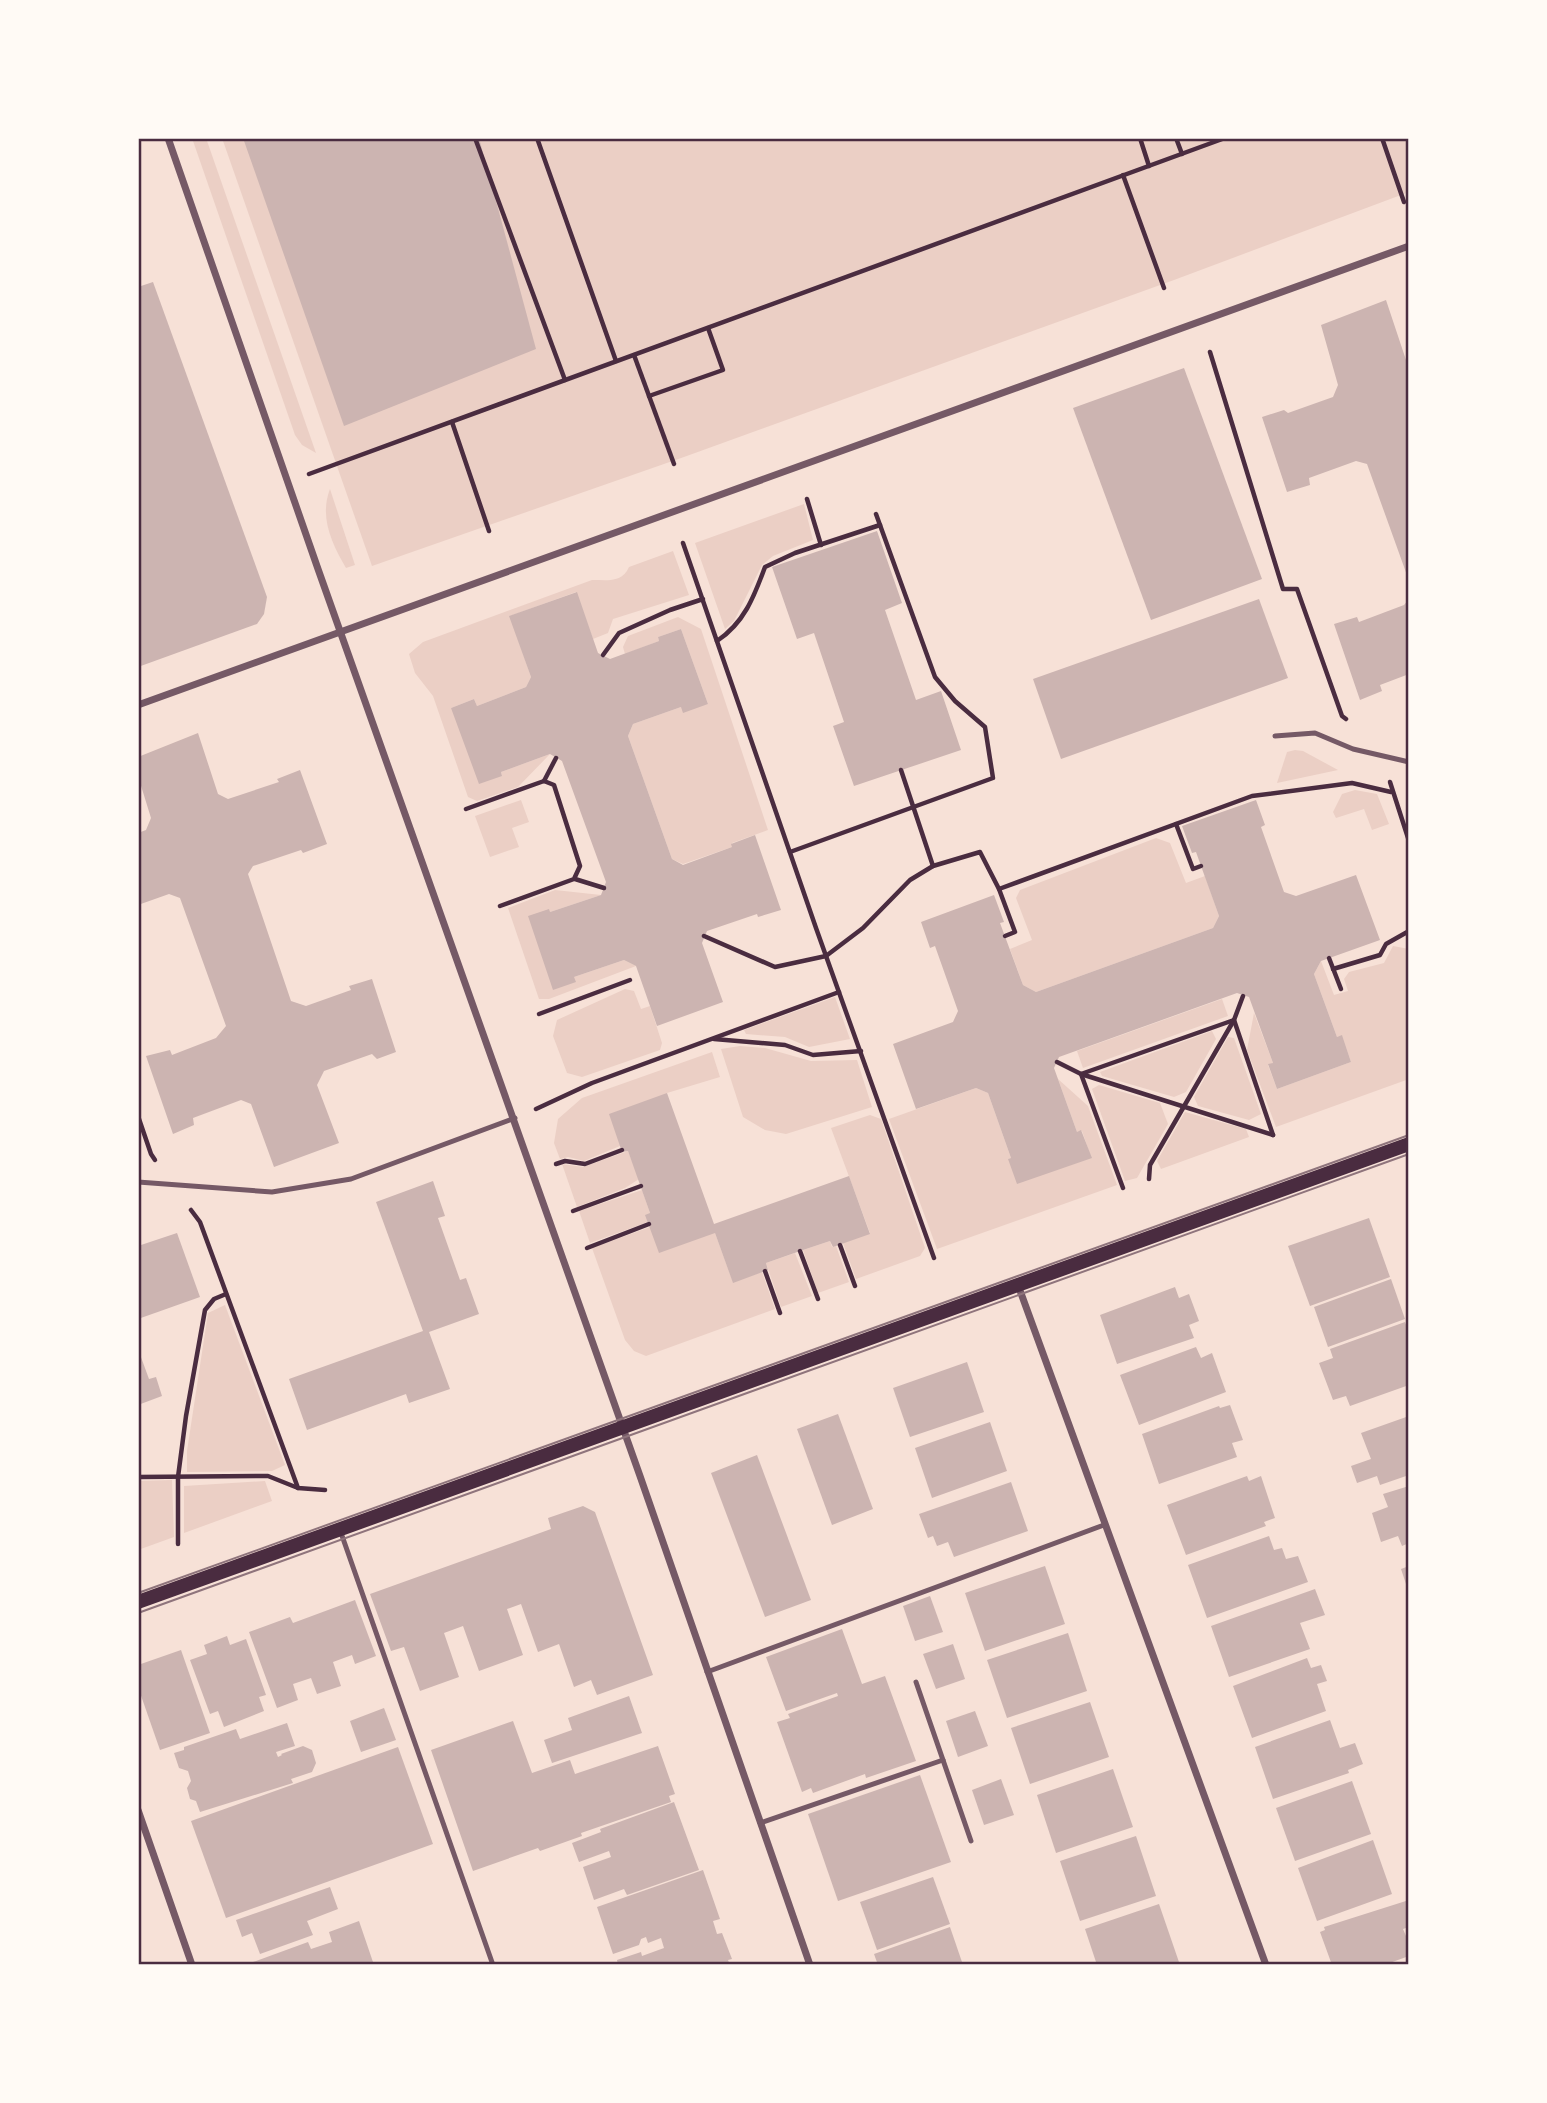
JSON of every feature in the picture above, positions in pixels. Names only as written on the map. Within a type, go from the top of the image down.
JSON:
[{"type":"main road","points":[[138,1602],[1409,1144]]},
{"type":"street","points":[[168,138],[810,1965]]},
{"type":"street","points":[[138,705],[1409,246]]},
{"type":"street","points":[[1018,1285],[1266,1965]]},
{"type":"street","points":[[138,1810],[192,1965]]},
{"type":"lane","points":[[1275,736],[1315,733],[1353,750],[1409,762]]},
{"type":"lane","points":[[138,1182],[272,1192],[351,1178],[514,1118]]},
{"type":"lane","points":[[707,1672],[1104,1525]]},
{"type":"lane","points":[[340,1530],[493,1965]]},
{"type":"lane","points":[[916,1682],[971,1841]]},
{"type":"lane","points":[[760,1823],[943,1760]]},
{"type":"path","points":[[475,138],[565,380]]},
{"type":"path","points":[[537,138],[616,361]]},
{"type":"path","points":[[1140,138],[1149,166]]},
{"type":"path","points":[[1176,138],[1182,154]]},
{"type":"path","points":[[288,482],[1225,138]]},
{"type":"path","points":[[1382,138],[1404,202]]},
{"type":"path","points":[[1124,175],[1164,288]]},
{"type":"path","points":[[649,396],[723,370],[708,328]]},
{"type":"path","points":[[1210,352],[1283,589],[1297,589],[1342,716],[1350,722]]},
{"type":"path","points":[[634,355],[674,464]]},
{"type":"path","points":[[452,422],[489,531]]},
{"type":"path","points":[[807,499],[821,545]]},
{"type":"path","points":[[790,852],[993,778],[985,727],[956,701],[935,677],[876,514]]},
{"type":"path","points":[[717,641],[732,631],[745,614],[765,567],[795,553],[880,525]]},
{"type":"path","points":[[683,544],[934,1258]]},
{"type":"path","points":[[603,655],[619,633],[670,610],[703,599]]},
{"type":"path","points":[[544,781],[556,758]]},
{"type":"path","points":[[1386,758],[1391,792],[1409,841]]},
{"type":"path","points":[[901,770],[933,866]]},
{"type":"path","points":[[466,808],[544,781],[554,785],[580,866],[574,879]]},
{"type":"path","points":[[999,889],[1252,796],[1352,783],[1391,792]]},
{"type":"path","points":[[1176,824],[1194,869],[1201,866]]},
{"type":"path","points":[[705,936],[775,967],[826,956],[863,928],[910,880],[933,866],[980,852],[999,889],[1016,932],[1005,936]]},
{"type":"path","points":[[500,906],[574,879],[604,888]]},
{"type":"path","points":[[1333,969],[1380,956],[1386,944],[1409,931]]},
{"type":"path","points":[[1329,958],[1341,989]]},
{"type":"path","points":[[539,1014],[630,980]]},
{"type":"path","points":[[514,1118],[592,1083],[839,992]]},
{"type":"path","points":[[1149,1179],[1150,1165],[1234,1020],[1243,996]]},
{"type":"path","points":[[1081,1073],[1234,1020]]},
{"type":"path","points":[[1057,1062],[1081,1073],[1273,1135],[1234,1020]]},
{"type":"path","points":[[711,1040],[747,1040],[785,1045],[813,1055],[861,1051]]},
{"type":"path","points":[[1081,1073],[1123,1188]]},
{"type":"path","points":[[556,1164],[565,1161],[584,1164],[622,1150]]},
{"type":"path","points":[[573,1211],[641,1186]]},
{"type":"path","points":[[200,1222],[298,1488]]},
{"type":"path","points":[[587,1248],[649,1224]]},
{"type":"path","points":[[840,1245],[855,1286]]},
{"type":"path","points":[[800,1251],[818,1299]]},
{"type":"path","points":[[765,1271],[780,1313]]},
{"type":"path","points":[[178,1544],[178,1477],[205,1310],[214,1299],[226,1294]]},
{"type":"path","points":[[138,1477],[268,1476],[298,1488],[324,1490]]},
{"type":"shaded area","points":[[192,138],[206,138],[316,453],[302,445],[295,435]]},
{"type":"shaded area","points":[[222,138],[1409,138],[1409,192],[684,457],[372,566]]},
{"type":"shaded area","points":[[330,489],[355,565],[346,568],[329,530],[326,510]]},
{"type":"shaded area","points":[[804,504],[813,540],[773,556],[762,565],[734,621],[725,629],[695,543]]},
{"type":"shaded area","points":[[673,551],[689,595],[613,619],[608,633],[593,639],[576,592],[510,616],[531,677],[526,687],[477,706],[474,699],[451,708],[502,776],[501,772],[550,754],[518,787],[477,801],[468,797],[433,696],[415,673],[409,654],[423,642],[592,580],[618,578],[623,576],[629,567]]},
{"type":"shaded area","points":[[678,617],[701,629],[768,830],[732,843],[732,847],[683,864],[672,859],[628,736],[633,724],[681,707],[708,704],[681,629],[625,654],[623,647],[628,636]]},
{"type":"shaded area","points":[[1303,751],[1338,770],[1277,783],[1287,752]]},
{"type":"shaded area","points":[[1355,790],[1377,794],[1389,824],[1372,830],[1364,809],[1336,818],[1333,812],[1342,794]]},
{"type":"shaded area","points":[[521,800],[529,822],[512,828],[519,847],[490,857],[475,816]]},
{"type":"shaded area","points":[[1156,838],[1170,843],[1186,883],[1205,876],[1219,916],[1213,928],[1036,992],[1023,985],[1010,949],[1032,940],[1016,898],[1020,890]]},
{"type":"shaded area","points":[[555,890],[601,895],[550,912],[574,977],[624,960],[636,966],[549,999],[539,999],[508,908]]},
{"type":"shaded area","points":[[1393,946],[1409,949],[1409,1079],[1276,1127],[1247,1050],[1254,1013],[1273,1063],[1268,1065],[1277,1089],[1351,1062],[1342,1036],[1337,1037],[1314,974],[1321,961],[1334,995],[1348,991],[1344,979],[1349,972],[1384,963]]},
{"type":"shaded area","points":[[625,989],[634,991],[641,1009],[650,1006],[662,1043],[660,1050],[582,1077],[567,1073],[553,1036],[557,1020]]},
{"type":"shaded area","points":[[835,997],[850,1039],[809,1047],[785,1037],[746,1034],[744,1030]]},
{"type":"shaded area","points":[[1222,999],[1228,1016],[1083,1068],[1077,1051]]},
{"type":"shaded area","points":[[1212,1031],[1216,1039],[1186,1092],[1174,1097],[1102,1076],[1100,1072]]},
{"type":"shaded area","points":[[1228,1037],[1234,1038],[1261,1114],[1249,1120],[1198,1106],[1194,1097]]},
{"type":"shaded area","points":[[740,1046],[765,1048],[811,1061],[857,1060],[872,1107],[786,1134],[765,1130],[743,1117],[721,1049]]},
{"type":"shaded area","points":[[712,1052],[720,1077],[667,1093],[620,1146],[584,1161],[568,1157],[560,1159],[554,1143],[558,1119],[582,1098]]},
{"type":"shaded area","points":[[1058,1079],[1088,1106],[1117,1185],[937,1249],[889,1119],[976,1088],[988,1093],[1011,1158],[1008,1159],[1091,1157],[1082,1131],[1077,1132]]},
{"type":"shaded area","points":[[1099,1085],[1160,1103],[1168,1124],[1137,1178],[1125,1181],[1092,1089]]},
{"type":"shaded area","points":[[1185,1112],[1246,1129],[1249,1137],[1161,1169],[1157,1161]]},
{"type":"shaded area","points":[[870,1115],[881,1119],[925,1248],[920,1256],[856,1279],[843,1243],[870,1233],[831,1128]]},
{"type":"shaded area","points":[[628,1151],[639,1179],[625,1188],[577,1207],[562,1164],[583,1167]]},
{"type":"shaded area","points":[[642,1190],[650,1213],[648,1222],[590,1243],[579,1211]]},
{"type":"shaded area","points":[[650,1227],[715,1233],[733,1282],[762,1272],[775,1309],[646,1356],[634,1351],[625,1340],[592,1248]]},
{"type":"shaded area","points":[[830,1241],[832,1247],[836,1246],[849,1282],[818,1293],[803,1250]]},
{"type":"shaded area","points":[[795,1253],[812,1296],[781,1307],[766,1263]]},
{"type":"shaded area","points":[[225,1305],[285,1465],[272,1471],[187,1472],[187,1451],[208,1313]]},
{"type":"shaded area","points":[[172,1480],[174,1537],[138,1550],[138,1481]]},
{"type":"shaded area","points":[[265,1481],[272,1501],[184,1533],[184,1486]]},
{"type":"building","points":[[243,138],[479,138],[536,349],[344,426]]},
{"type":"building","points":[[153,282],[267,597],[264,614],[257,624],[138,667],[138,287]]},
{"type":"building","points":[[1386,300],[1406,360],[1409,362],[1408,578],[1367,464],[1356,461],[1309,478],[1310,485],[1287,492],[1262,417],[1284,410],[1288,413],[1333,397],[1338,385],[1321,325]]},
{"type":"building","points":[[1184,368],[1262,579],[1151,620],[1073,408]]},
{"type":"building","points":[[877,531],[902,603],[885,610],[916,700],[941,691],[961,750],[854,786],[833,726],[844,722],[814,633],[797,639],[772,567]]},
{"type":"building","points":[[577,592],[598,653],[610,659],[659,641],[658,637],[681,629],[708,704],[683,713],[681,707],[633,724],[628,736],[672,859],[683,865],[732,847],[731,844],[755,835],[781,910],[758,917],[757,914],[707,931],[702,943],[723,1002],[657,1026],[636,966],[624,960],[574,977],[576,982],[553,990],[528,916],[549,909],[550,912],[601,895],[606,882],[562,761],[550,754],[501,772],[502,776],[479,784],[451,708],[474,699],[477,706],[526,687],[531,677],[509,616]]},
{"type":"building","points":[[1259,599],[1288,678],[1061,759],[1033,679]]},
{"type":"building","points":[[1409,599],[1409,674],[1380,685],[1382,691],[1360,700],[1334,624],[1357,617],[1359,622],[1404,605]]},
{"type":"building","points":[[198,733],[218,794],[228,799],[279,782],[277,779],[300,770],[327,844],[253,866],[248,874],[291,1001],[306,1006],[351,990],[349,986],[372,979],[396,1052],[377,1059],[372,1054],[324,1071],[317,1085],[339,1143],[274,1167],[251,1104],[241,1100],[193,1118],[194,1125],[173,1134],[146,1056],[170,1050],[172,1055],[216,1038],[226,1026],[180,898],[169,894],[138,905],[138,833],[146,830],[151,818],[138,776],[138,757]]},
{"type":"building","points":[[1256,800],[1265,825],[1261,827],[1284,892],[1296,896],[1356,875],[1380,940],[1321,961],[1314,974],[1337,1037],[1342,1035],[1351,1062],[1277,1089],[1268,1064],[1273,1063],[1249,997],[1237,993],[1059,1057],[1054,1068],[1077,1132],[1081,1130],[1092,1158],[1017,1184],[1008,1159],[1011,1158],[988,1093],[976,1088],[916,1109],[893,1044],[953,1022],[958,1011],[935,946],[930,948],[921,922],[994,895],[1004,922],[1000,923],[1023,985],[1036,992],[1213,928],[1219,916],[1196,852],[1192,853],[1182,826]]},
{"type":"building","points":[[667,1093],[714,1224],[849,1176],[870,1234],[833,1247],[830,1241],[766,1263],[768,1270],[733,1283],[715,1233],[659,1253],[645,1215],[650,1213],[628,1151],[622,1152],[609,1114]]},
{"type":"building","points":[[433,1181],[445,1216],[438,1218],[460,1280],[466,1278],[479,1314],[429,1332],[450,1389],[409,1403],[406,1394],[307,1430],[289,1379],[423,1331],[376,1202]]},
{"type":"building","points":[[1369,1218],[1390,1277],[1310,1306],[1288,1246]]},
{"type":"building","points":[[177,1233],[200,1297],[138,1319],[138,1246]]},
{"type":"building","points":[[1391,1279],[1405,1319],[1328,1347],[1314,1307]]},
{"type":"building","points":[[1175,1287],[1179,1298],[1189,1294],[1199,1321],[1189,1325],[1194,1338],[1117,1364],[1100,1315]]},
{"type":"building","points":[[1405,1322],[1409,1333],[1409,1385],[1350,1406],[1346,1396],[1333,1400],[1319,1363],[1333,1358],[1330,1349]]},
{"type":"building","points":[[1196,1347],[1201,1358],[1212,1353],[1226,1392],[1139,1425],[1120,1375]]},
{"type":"building","points":[[138,1349],[149,1379],[156,1377],[162,1396],[138,1405]]},
{"type":"building","points":[[967,1362],[984,1412],[910,1437],[893,1388]]},
{"type":"building","points":[[1230,1405],[1243,1440],[1232,1443],[1237,1457],[1159,1484],[1142,1434],[1219,1406]]},
{"type":"building","points":[[838,1414],[873,1509],[832,1525],[797,1429]]},
{"type":"building","points":[[1409,1416],[1409,1475],[1380,1485],[1377,1476],[1357,1483],[1351,1466],[1371,1459],[1361,1433]]},
{"type":"building","points":[[990,1422],[1007,1471],[932,1498],[915,1448]]},
{"type":"building","points":[[757,1455],[811,1600],[765,1617],[711,1473]]},
{"type":"building","points":[[1247,1476],[1249,1481],[1261,1476],[1275,1518],[1264,1522],[1266,1526],[1186,1555],[1167,1505]]},
{"type":"building","points":[[1011,1482],[1028,1531],[954,1557],[948,1542],[937,1546],[933,1536],[928,1538],[919,1514]]},
{"type":"building","points":[[1409,1486],[1409,1543],[1402,1546],[1398,1536],[1381,1542],[1372,1513],[1388,1507],[1383,1494]]},
{"type":"building","points":[[583,1506],[595,1512],[653,1675],[597,1695],[591,1680],[574,1687],[559,1644],[538,1652],[521,1604],[507,1609],[523,1655],[479,1671],[463,1626],[444,1633],[459,1677],[420,1691],[404,1647],[391,1651],[370,1594],[551,1529],[548,1518]]},
{"type":"building","points":[[1269,1536],[1274,1550],[1282,1548],[1286,1559],[1298,1556],[1308,1582],[1207,1618],[1188,1565]]},
{"type":"building","points":[[1045,1566],[1065,1624],[985,1651],[965,1593]]},
{"type":"building","points":[[1409,1566],[1409,1590],[1408,1590],[1401,1569]]},
{"type":"building","points":[[1315,1589],[1325,1615],[1300,1623],[1310,1649],[1229,1677],[1211,1626]]},
{"type":"building","points":[[930,1596],[943,1632],[915,1641],[903,1606]]},
{"type":"building","points":[[355,1600],[376,1656],[355,1664],[352,1655],[333,1662],[341,1686],[317,1694],[311,1678],[293,1684],[298,1700],[277,1708],[249,1632],[290,1617],[293,1623]]},
{"type":"building","points":[[842,1629],[862,1684],[885,1676],[916,1761],[866,1778],[865,1774],[813,1793],[811,1788],[802,1792],[777,1722],[790,1718],[788,1714],[838,1696],[837,1693],[786,1711],[766,1657]]},
{"type":"building","points":[[1068,1633],[1087,1691],[1007,1718],[987,1660]]},
{"type":"building","points":[[227,1636],[230,1645],[246,1639],[266,1695],[259,1697],[264,1711],[224,1727],[218,1711],[210,1714],[190,1660],[207,1654],[204,1645]]},
{"type":"building","points":[[953,1644],[965,1679],[936,1689],[923,1654]]},
{"type":"building","points":[[181,1650],[210,1733],[160,1750],[138,1687],[138,1665]]},
{"type":"building","points":[[1307,1658],[1311,1668],[1321,1665],[1327,1681],[1317,1684],[1326,1711],[1252,1738],[1233,1686]]},
{"type":"building","points":[[629,1696],[642,1733],[552,1763],[544,1740],[572,1730],[568,1718]]},
{"type":"building","points":[[1090,1702],[1109,1757],[1030,1784],[1011,1728]]},
{"type":"building","points":[[384,1708],[396,1740],[361,1752],[350,1721]]},
{"type":"building","points":[[975,1711],[988,1746],[958,1757],[946,1721]]},
{"type":"building","points":[[1330,1720],[1340,1748],[1355,1743],[1363,1764],[1348,1770],[1349,1773],[1273,1799],[1255,1747]]},
{"type":"building","points":[[513,1721],[532,1773],[570,1760],[575,1774],[658,1746],[675,1794],[669,1796],[671,1802],[581,1833],[582,1836],[473,1871],[431,1750]]},
{"type":"building","points":[[287,1723],[295,1746],[276,1752],[278,1757],[303,1746],[312,1750],[316,1763],[312,1772],[291,1779],[293,1783],[200,1812],[196,1801],[190,1799],[187,1788],[191,1781],[188,1771],[179,1768],[174,1753],[236,1729],[240,1739]]},
{"type":"building","points":[[398,1747],[433,1844],[226,1918],[191,1821]]},
{"type":"building","points":[[1113,1769],[1133,1827],[1056,1853],[1037,1795]]},
{"type":"building","points":[[920,1775],[951,1862],[838,1901],[808,1814]]},
{"type":"building","points":[[1001,1779],[1014,1815],[984,1825],[972,1790]]},
{"type":"building","points":[[1352,1781],[1371,1834],[1295,1861],[1276,1808]]},
{"type":"building","points":[[674,1802],[699,1870],[627,1895],[624,1889],[594,1900],[583,1867],[611,1857],[609,1851],[579,1862],[572,1843],[601,1832],[600,1829]]},
{"type":"building","points":[[1136,1836],[1156,1896],[1080,1921],[1060,1861]]},
{"type":"building","points":[[1373,1840],[1392,1894],[1317,1921],[1298,1868]]},
{"type":"building","points":[[703,1870],[720,1919],[713,1921],[717,1934],[722,1933],[732,1959],[728,1960],[730,1965],[618,1965],[617,1960],[641,1952],[642,1956],[664,1948],[661,1938],[648,1943],[646,1937],[641,1939],[639,1945],[613,1954],[597,1907]]},
{"type":"building","points":[[933,1877],[950,1924],[877,1950],[860,1902]]},
{"type":"building","points":[[330,1887],[338,1909],[307,1921],[313,1935],[260,1954],[252,1933],[242,1937],[236,1920]]},
{"type":"building","points":[[1409,1900],[1409,1927],[1403,1929],[1409,1943],[1409,1956],[1384,1965],[1332,1965],[1320,1932],[1325,1930],[1324,1927]]},
{"type":"building","points":[[1159,1904],[1180,1965],[1097,1965],[1085,1929]]},
{"type":"building","points":[[359,1921],[374,1965],[254,1965],[253,1962],[308,1942],[311,1949],[332,1942],[329,1932]]},
{"type":"building","points":[[950,1927],[963,1965],[878,1965],[874,1954]]},
{"type":"tram line","points":[[138,1593],[1409,1135]]},
{"type":"tram line","points":[[138,1613],[1409,1154]]}]
